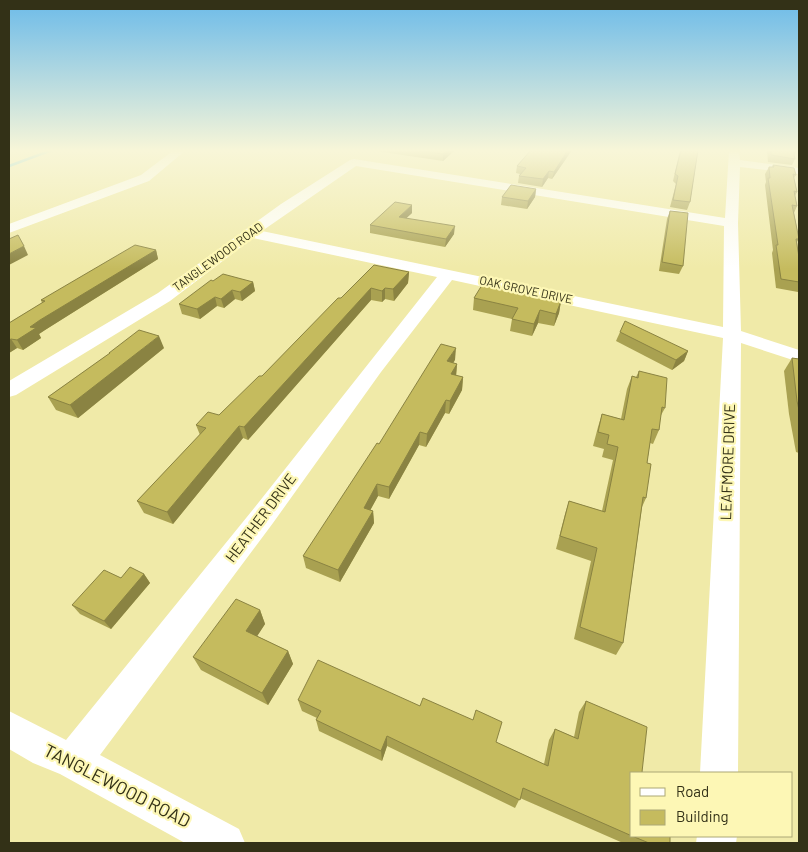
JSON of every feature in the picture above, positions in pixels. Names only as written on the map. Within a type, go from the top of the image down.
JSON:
[{"type":"street","points":[[9,229],[114,190]]},
{"type":"street","name":"TANGLEWOOD ROAD","points":[[9,390],[164,297],[250,233],[313,190]]},
{"type":"street","name":"TANGLEWOOD ROAD","points":[[524,190],[731,223]]},
{"type":"street","name":"LEAFMORE DRIVE","points":[[718,772],[732,334],[731,223],[733,190]]},
{"type":"street","name":"OAK GROVE DRIVE","points":[[250,233],[732,334],[799,356]]},
{"type":"street","name":"HEATHER DRIVE","points":[[73,761],[448,274]]},
{"type":"street","name":"TANGLEWOOD ROAD","points":[[9,729],[46,750],[73,761],[225,843]]},
{"type":"building","points":[[507,190],[535,190],[528,201],[502,197]]},
{"type":"building","points":[[675,190],[692,190],[690,202],[673,200]]},
{"type":"building","points":[[770,190],[797,190],[797,192],[794,191],[797,206],[792,205],[799,239],[796,239],[799,257],[799,282],[781,279],[776,245],[778,245]]},
{"type":"building","points":[[395,202],[412,205],[399,217],[455,226],[446,239],[370,225]]},
{"type":"building","points":[[670,211],[688,213],[683,266],[662,262]]},
{"type":"building","points":[[18,235],[24,246],[9,254],[9,239]]},
{"type":"building","points":[[135,245],[156,250],[40,320],[30,327],[36,328],[17,340],[9,340],[9,323],[45,301],[41,300]]},
{"type":"building","points":[[374,265],[409,272],[393,289],[385,288],[382,291],[371,288],[244,427],[239,426],[167,512],[137,501],[206,428],[196,425],[208,412],[219,415],[259,376],[262,376],[338,298],[341,298]]},
{"type":"building","points":[[223,274],[253,282],[240,292],[232,290],[221,299],[215,297],[197,309],[179,304],[211,280],[213,281]]},
{"type":"building","points":[[482,285],[561,301],[556,314],[540,310],[534,324],[512,319],[518,308],[474,298]]},
{"type":"building","points":[[625,321],[688,351],[676,360],[620,332]]},
{"type":"building","points":[[139,330],[159,336],[70,405],[48,397],[110,353]]},
{"type":"building","points":[[441,344],[456,348],[447,361],[457,364],[451,374],[463,377],[450,401],[446,400],[427,434],[420,432],[389,487],[377,484],[364,508],[373,511],[338,570],[303,556],[377,443],[379,444]]},
{"type":"building","points":[[792,358],[799,359],[799,410],[797,401]]},
{"type":"building","points":[[639,371],[667,378],[665,408],[662,407],[659,430],[652,429],[647,463],[651,464],[646,498],[643,497],[623,643],[580,627],[597,548],[560,536],[569,501],[605,512],[618,447],[607,444],[609,435],[598,432],[602,414],[624,420],[632,376],[638,378]]},
{"type":"building","points":[[130,567],[144,574],[104,621],[72,605],[104,570],[121,578]]},
{"type":"building","points":[[236,599],[260,610],[246,631],[288,651],[262,693],[193,657]]},
{"type":"building","points":[[318,660],[420,706],[423,698],[473,720],[476,710],[502,722],[496,742],[548,766],[555,729],[578,739],[586,701],[647,727],[642,772],[630,772],[630,835],[523,788],[520,800],[387,736],[381,751],[316,720],[321,711],[298,700]]},
{"type":"building","points":[[634,837],[670,837],[670,843],[649,843]]}]
